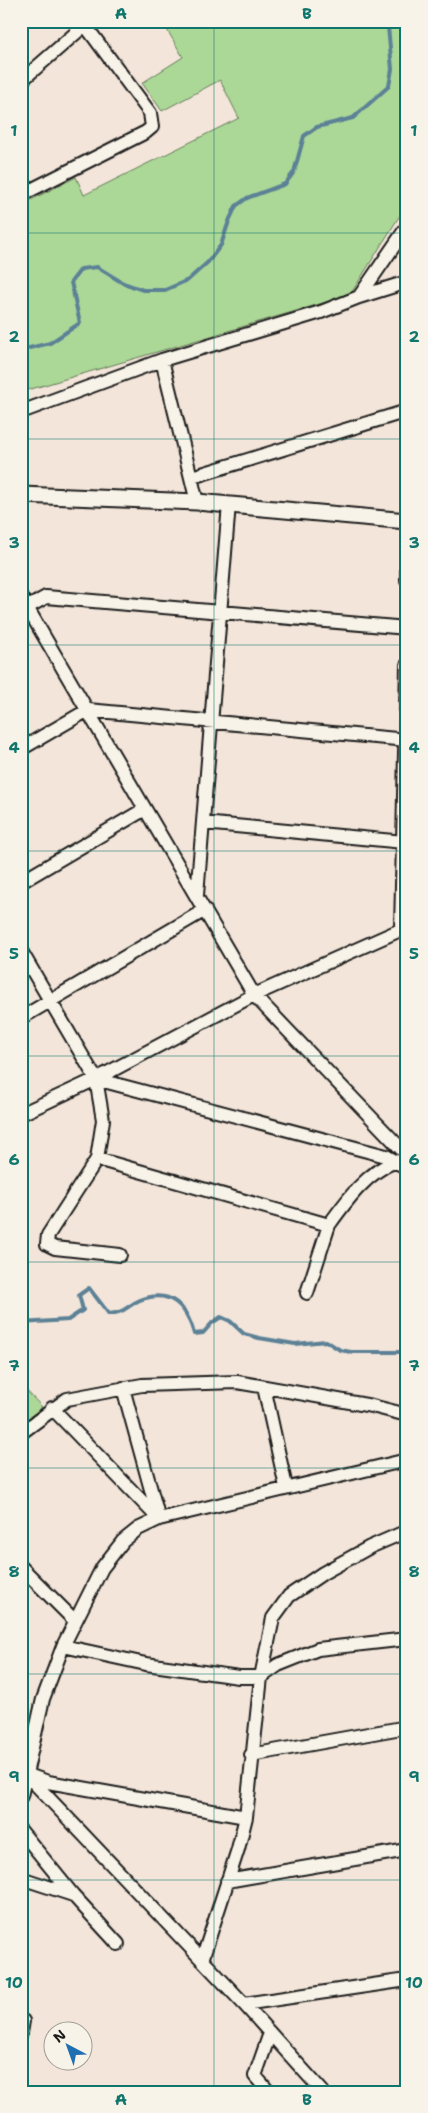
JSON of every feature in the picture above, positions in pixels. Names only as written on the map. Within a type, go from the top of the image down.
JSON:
[{"type":"street","points":[[21,81],[84,23],[150,113],[152,120],[152,127],[146,132],[21,195]]},
{"type":"street","points":[[359,297],[407,227]]},
{"type":"street","points":[[21,412],[162,360],[321,312],[359,297],[407,282]]},
{"type":"street","points":[[162,360],[198,502]]},
{"type":"street","points":[[192,478],[407,411]]},
{"type":"street","points":[[21,494],[229,504],[407,520]]},
{"type":"street","points":[[197,896],[229,504]]},
{"type":"street","points":[[407,569],[407,580]]},
{"type":"street","points":[[403,1161],[254,996],[88,710],[23,605],[46,597],[407,628]]},
{"type":"street","points":[[21,1114],[96,1079],[254,996],[404,928],[407,665]]},
{"type":"street","points":[[21,749],[88,710],[211,720],[405,740]]},
{"type":"street","points":[[21,882],[145,809]]},
{"type":"street","points":[[203,823],[404,842]]},
{"type":"street","points":[[21,1018],[205,910]]},
{"type":"street","points":[[21,951],[49,1002],[96,1079],[103,1120],[98,1159],[48,1236],[47,1244],[55,1248],[120,1255]]},
{"type":"street","points":[[96,1079],[403,1161]]},
{"type":"street","points":[[98,1159],[329,1225]]},
{"type":"street","points":[[307,1293],[329,1225],[380,1167],[403,1161]]},
{"type":"street","points":[[21,1434],[66,1399],[142,1385],[237,1382],[407,1415]]},
{"type":"street","points":[[264,1386],[286,1487]]},
{"type":"street","points":[[123,1388],[159,1519]]},
{"type":"street","points":[[52,1408],[159,1519]]},
{"type":"street","points":[[21,1796],[24,1772],[43,1699],[63,1646],[111,1554],[138,1529],[159,1519],[286,1487],[407,1460]]},
{"type":"street","points":[[202,1960],[246,1817],[251,1755],[261,1677],[269,1628],[279,1607],[289,1596],[346,1559],[407,1531]]},
{"type":"street","points":[[21,1567],[75,1621]]},
{"type":"street","points":[[63,1646],[146,1664],[239,1677],[261,1677],[278,1665],[318,1649],[407,1639]]},
{"type":"street","points":[[251,1755],[407,1727]]},
{"type":"street","points":[[24,1772],[48,1782],[246,1817]]},
{"type":"street","points":[[24,1772],[244,2004],[323,2092]]},
{"type":"street","points":[[21,1831],[73,1895],[118,1944]]},
{"type":"street","points":[[227,1881],[407,1850]]},
{"type":"street","points":[[21,1878],[73,1895]]},
{"type":"street","points":[[244,2004],[405,1982]]},
{"type":"street","points":[[21,2021],[23,2021],[21,2033]]},
{"type":"street","points":[[269,2092],[254,2076],[270,2033]]},
{"type":"green space","points":[[162,21],[407,21],[407,204],[350,295],[21,392],[21,205],[76,177],[84,195],[239,118],[220,80],[162,111],[142,83],[183,57]]},
{"type":"green space","points":[[21,1385],[42,1407],[21,1424]]},
{"type":"waterway","points":[[21,350],[50,343],[80,323],[71,282],[81,269],[97,267],[123,283],[143,290],[165,290],[188,280],[208,262],[221,245],[236,206],[247,198],[285,184],[294,172],[304,136],[317,127],[353,118],[389,86],[392,69],[388,27],[391,21]]},
{"type":"waterway","points":[[21,1323],[68,1320],[83,1310],[79,1295],[89,1288],[109,1314],[119,1312],[135,1302],[151,1297],[161,1296],[169,1298],[182,1308],[194,1334],[203,1333],[221,1317],[230,1321],[244,1334],[259,1338],[295,1344],[326,1341],[340,1350],[351,1352],[407,1352]]}]
